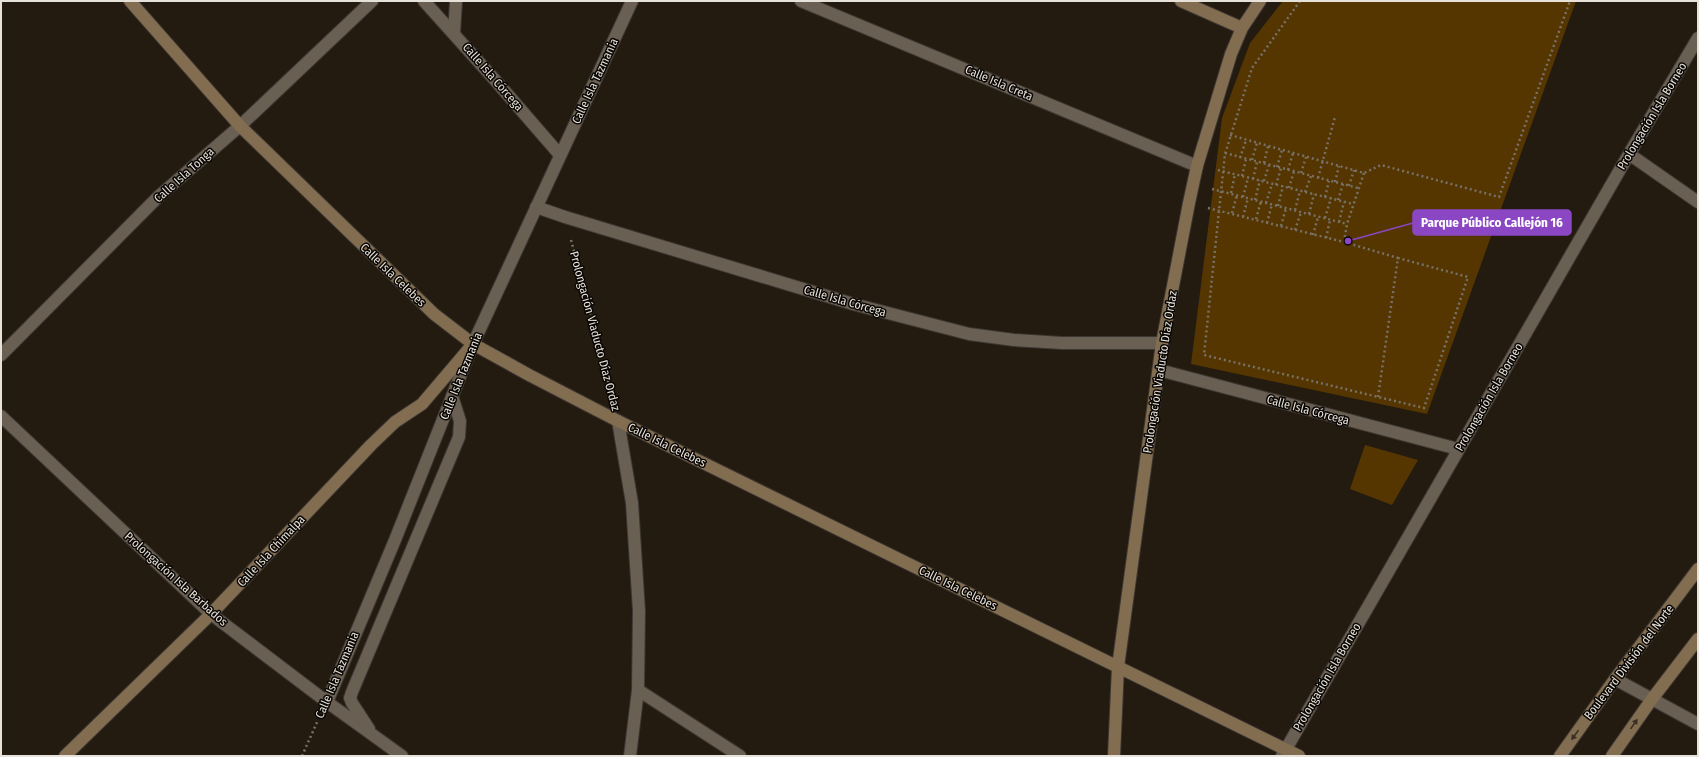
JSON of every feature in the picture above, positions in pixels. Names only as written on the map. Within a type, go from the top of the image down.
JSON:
[{"type":"street","name":"Calle Isla Celebes","points":[[130,1],[240,126],[406,288],[434,314],[473,344],[528,375],[618,421],[1118,667],[1284,752],[1299,756]]},
{"type":"street","name":"Calle Isla Tonga","points":[[1,355],[159,196],[240,126],[372,1]]},
{"type":"street","name":"Calle Isla Córcega","points":[[424,1],[560,155]]},
{"type":"street","points":[[454,34],[456,1]]},
{"type":"street","name":"Calle Isla Tazmania","points":[[327,702],[395,540],[473,344],[632,1]]},
{"type":"street","name":"Calle Isla Creta","points":[[801,1],[1197,166]]},
{"type":"street","points":[[1181,1],[1242,28]]},
{"type":"street","name":"Prolongación Viaducto Díaz Ordaz","points":[[1114,756],[1118,667],[1162,343],[1189,203],[1197,166],[1224,74],[1242,28],[1260,1]]},
{"type":"street","name":"Prolongación Isla Borneo","points":[[1284,752],[1629,154],[1698,38]]},
{"type":"street","points":[[1629,154],[1698,202]]},
{"type":"street","name":"Calle Isla Córcega","points":[[536,207],[853,304],[969,334],[1014,340],[1062,343],[1162,343]]},
{"type":"street","name":"Calle Isla Chimalpa","points":[[65,756],[211,614],[370,445],[394,422],[422,404],[473,344]]},
{"type":"street","name":"Calle Isla Córcega","points":[[1159,370],[1458,450]]},
{"type":"street","points":[[372,734],[350,698],[459,437],[460,421],[452,396]]},
{"type":"street","name":"Prolongación Isla Barbados","points":[[1,416],[211,614],[327,702],[402,756]]},
{"type":"street","name":"Prolongación Viaducto Díaz Ordaz","points":[[618,421],[632,503],[640,611],[638,690],[630,756]]},
{"type":"street","name":"Boulevard División del Norte","points":[[1560,756],[1615,679],[1698,569]]},
{"type":"street","points":[[1612,756],[1652,699],[1698,638]]},
{"type":"street","points":[[1615,679],[1698,724]]},
{"type":"street","points":[[638,690],[740,756]]},
{"type":"path","points":[[1189,203],[1220,211],[1232,213],[1295,230],[1314,234],[1468,277],[1424,408],[1204,355],[1220,211],[1226,154],[1230,135],[1252,68],[1300,1]]},
{"type":"path","points":[[1208,129],[1364,173],[1381,165],[1499,197],[1570,1]]},
{"type":"path","points":[[1318,178],[1334,117]]},
{"type":"path","points":[[1240,158],[1246,140]]},
{"type":"path","points":[[1252,160],[1257,143]]},
{"type":"path","points":[[1264,163],[1268,146]]},
{"type":"path","points":[[1203,147],[1358,188]]},
{"type":"path","points":[[1277,167],[1282,150]]},
{"type":"path","points":[[1288,170],[1293,153]]},
{"type":"path","points":[[1301,173],[1306,157]]},
{"type":"path","points":[[1242,176],[1246,159]]},
{"type":"path","points":[[1253,179],[1257,162]]},
{"type":"path","points":[[1264,182],[1269,165]]},
{"type":"path","points":[[1197,166],[1260,180],[1353,204]]},
{"type":"path","points":[[1335,182],[1339,166]]},
{"type":"path","points":[[1276,185],[1281,168]]},
{"type":"path","points":[[1349,186],[1354,170]]},
{"type":"path","points":[[1289,188],[1294,171]]},
{"type":"path","points":[[1344,242],[1347,224],[1364,173]]},
{"type":"path","points":[[1231,193],[1235,174]]},
{"type":"path","points":[[1305,192],[1311,176]]},
{"type":"path","points":[[1243,197],[1248,178]]},
{"type":"path","points":[[1255,200],[1260,180]]},
{"type":"path","points":[[1325,197],[1329,180]]},
{"type":"path","points":[[1193,184],[1347,224]]},
{"type":"path","points":[[1266,203],[1272,184]]},
{"type":"path","points":[[1338,200],[1342,184]]},
{"type":"path","points":[[1278,206],[1283,186]]},
{"type":"path","points":[[1295,210],[1300,191]]},
{"type":"path","points":[[1309,214],[1314,194]]},
{"type":"path","points":[[1232,213],[1237,195]]},
{"type":"path","points":[[1243,217],[1248,198]]},
{"type":"path","points":[[1325,218],[1331,198]]},
{"type":"path","points":[[1256,220],[1261,201]]},
{"type":"path","points":[[1338,222],[1344,202]]},
{"type":"path","points":[[1267,223],[1272,204]]},
{"type":"path","points":[[1281,226],[1286,208]]},
{"type":"path","points":[[1295,230],[1300,212]]},
{"type":"path","name":"Prolongación Viaducto Díaz Ordaz","points":[[565,217],[618,421]]},
{"type":"path","points":[[1314,234],[1318,217]]},
{"type":"path","points":[[1326,238],[1330,220]]},
{"type":"path","points":[[1378,397],[1398,258]]},
{"type":"path","name":"Calle Isla Tazmania","points":[[302,756],[327,702]]},
{"type":"shaded area","points":[[1283,1],[1576,1],[1427,414],[1191,364],[1222,118],[1250,43]]},
{"type":"shaded area","points":[[1365,445],[1418,460],[1392,505],[1350,489]]},
{"type":"place","name":"Parque Público Callejón 16","points":[[1348,241]]}]
